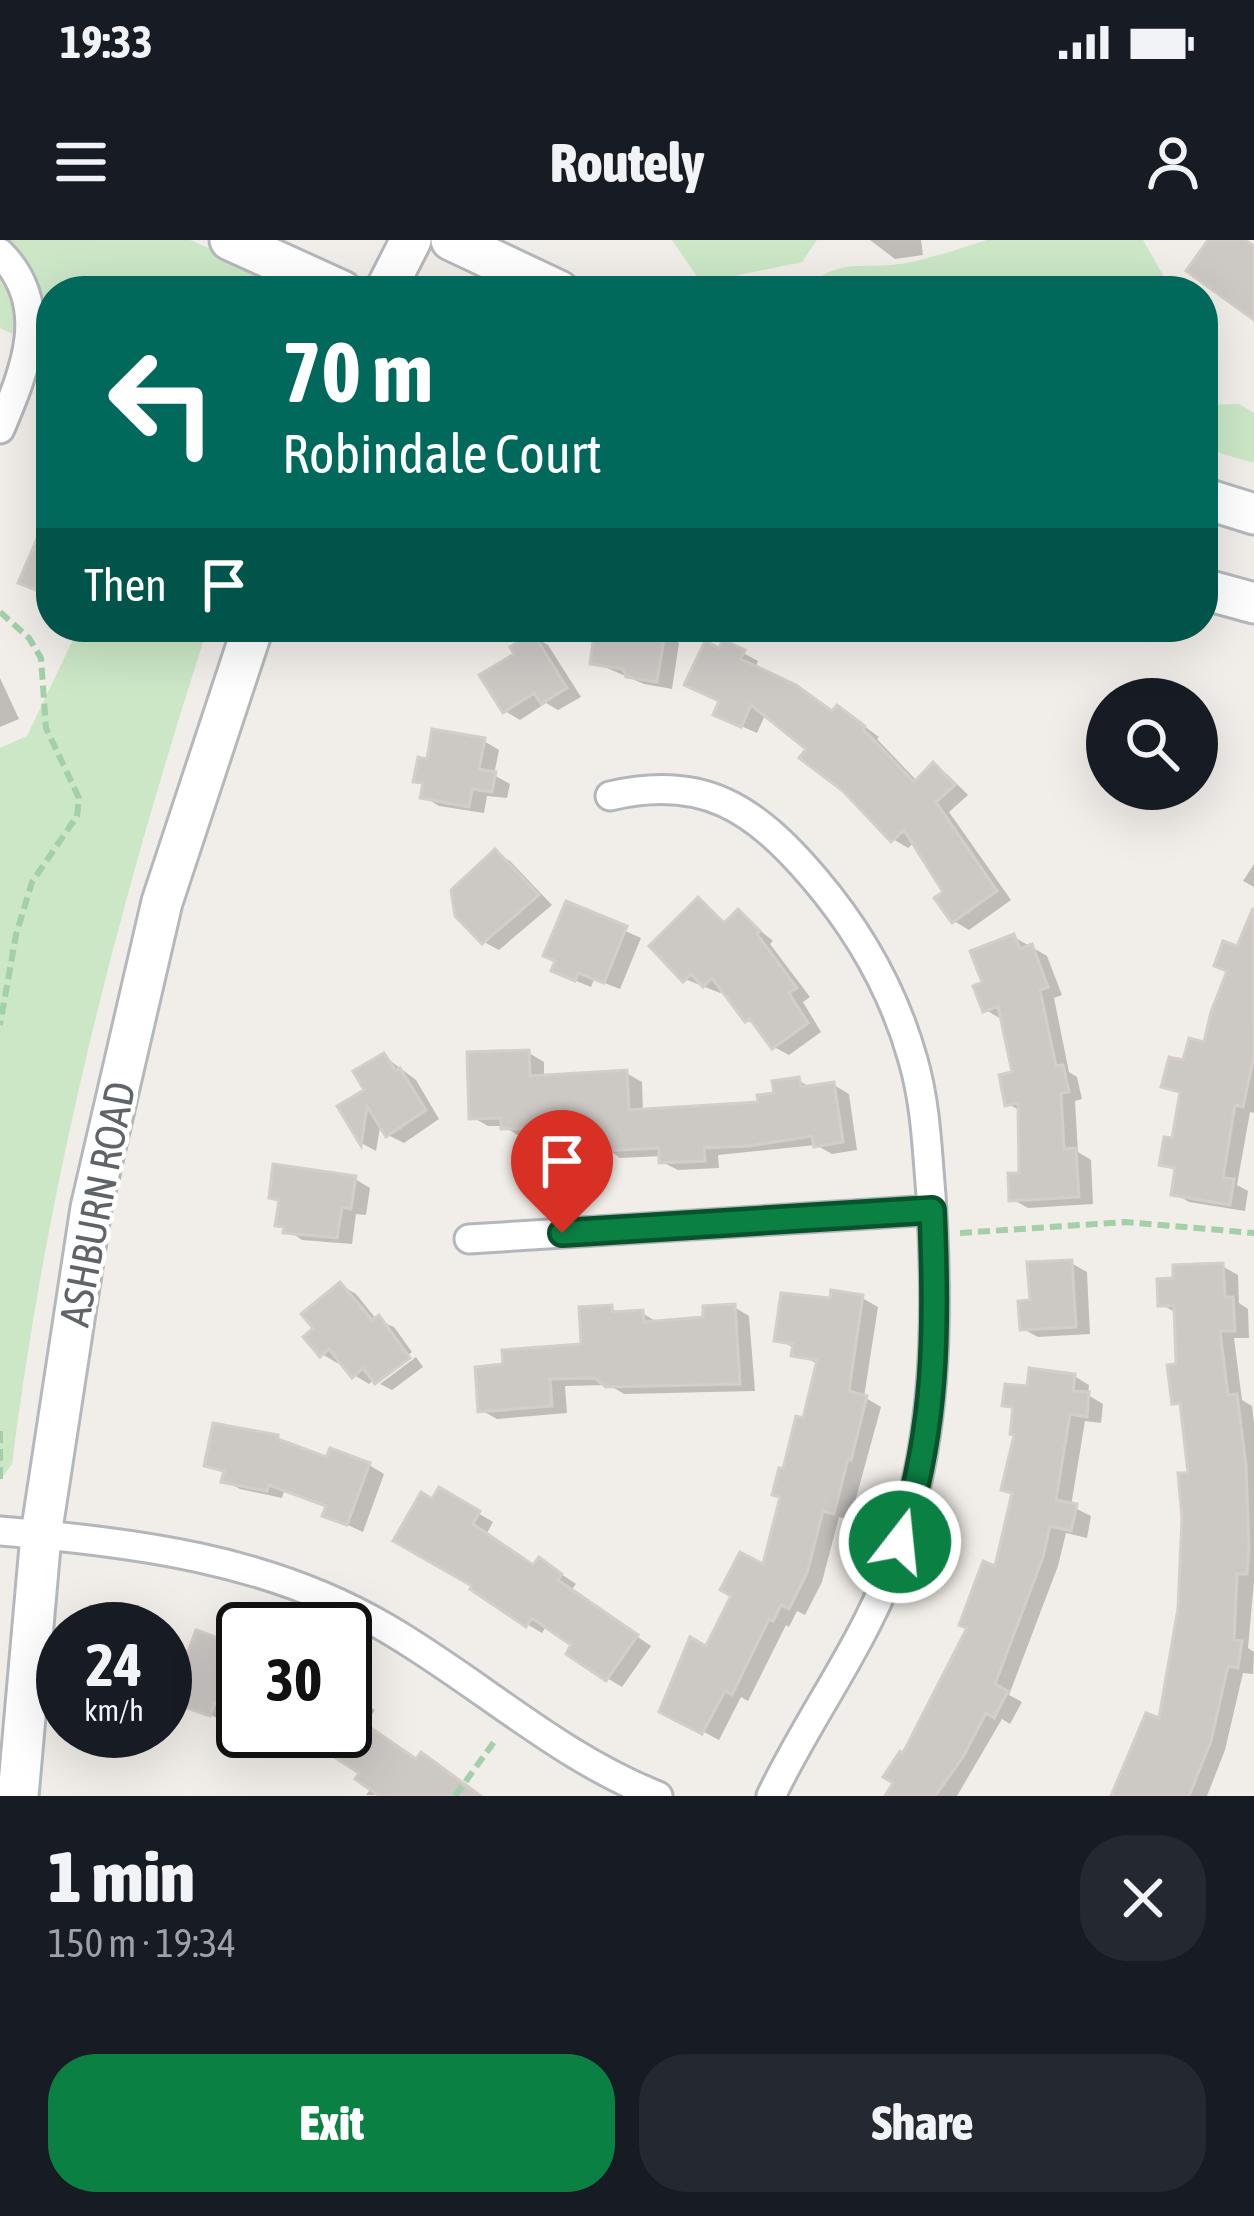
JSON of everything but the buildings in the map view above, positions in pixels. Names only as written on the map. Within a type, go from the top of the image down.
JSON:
[{"type":"street","points":[[230,240],[309,276]]},
{"type":"street","points":[[393,276],[411,240]]},
{"type":"street","points":[[451,240],[527,276]]},
{"type":"street","points":[[0,253],[22,286],[31,331],[28,363],[0,429]]},
{"type":"street","points":[[1218,503],[1254,514]]},
{"type":"street","points":[[1218,593],[1254,603]]},
{"type":"street","name":"ASHBURN ROAD","points":[[18,1796],[41,1535],[91,1208],[162,902],[249,642]]},
{"type":"street","points":[[610,796],[680,787],[724,800],[782,845],[831,898],[871,957],[913,1057],[926,1121],[935,1371],[926,1443],[910,1513],[866,1627],[771,1796]]},
{"type":"street","points":[[470,1239],[932,1223]]},
{"type":"street","points":[[0,1531],[200,1555],[309,1588],[392,1631],[592,1766],[658,1796]]},
{"type":"path","points":[[0,612],[29,638],[41,658],[46,728],[79,798],[77,816],[32,882],[16,935],[0,1024]]},
{"type":"path","points":[[932,1223],[1126,1222],[1254,1233]]},
{"type":"path","points":[[0,1431],[0,1482]]},
{"type":"path","points":[[455,1796],[494,1742]]},
{"type":"green space","points":[[0,240],[190,240],[272,276],[36,276],[36,344],[0,328]]},
{"type":"green space","points":[[672,240],[817,240],[802,262],[734,276],[697,276]]},
{"type":"green space","points":[[987,240],[1143,240],[1163,276],[822,276],[851,266],[937,256]]},
{"type":"green space","points":[[1239,404],[1254,413],[1254,463],[1218,452],[1218,405]]},
{"type":"green space","points":[[72,642],[203,642],[145,833],[90,1041],[45,1251],[12,1464],[0,1480],[0,748],[27,736]]},
{"type":"route","points":[[562,1233],[932,1210],[935,1371],[926,1443],[900,1542]]}]
